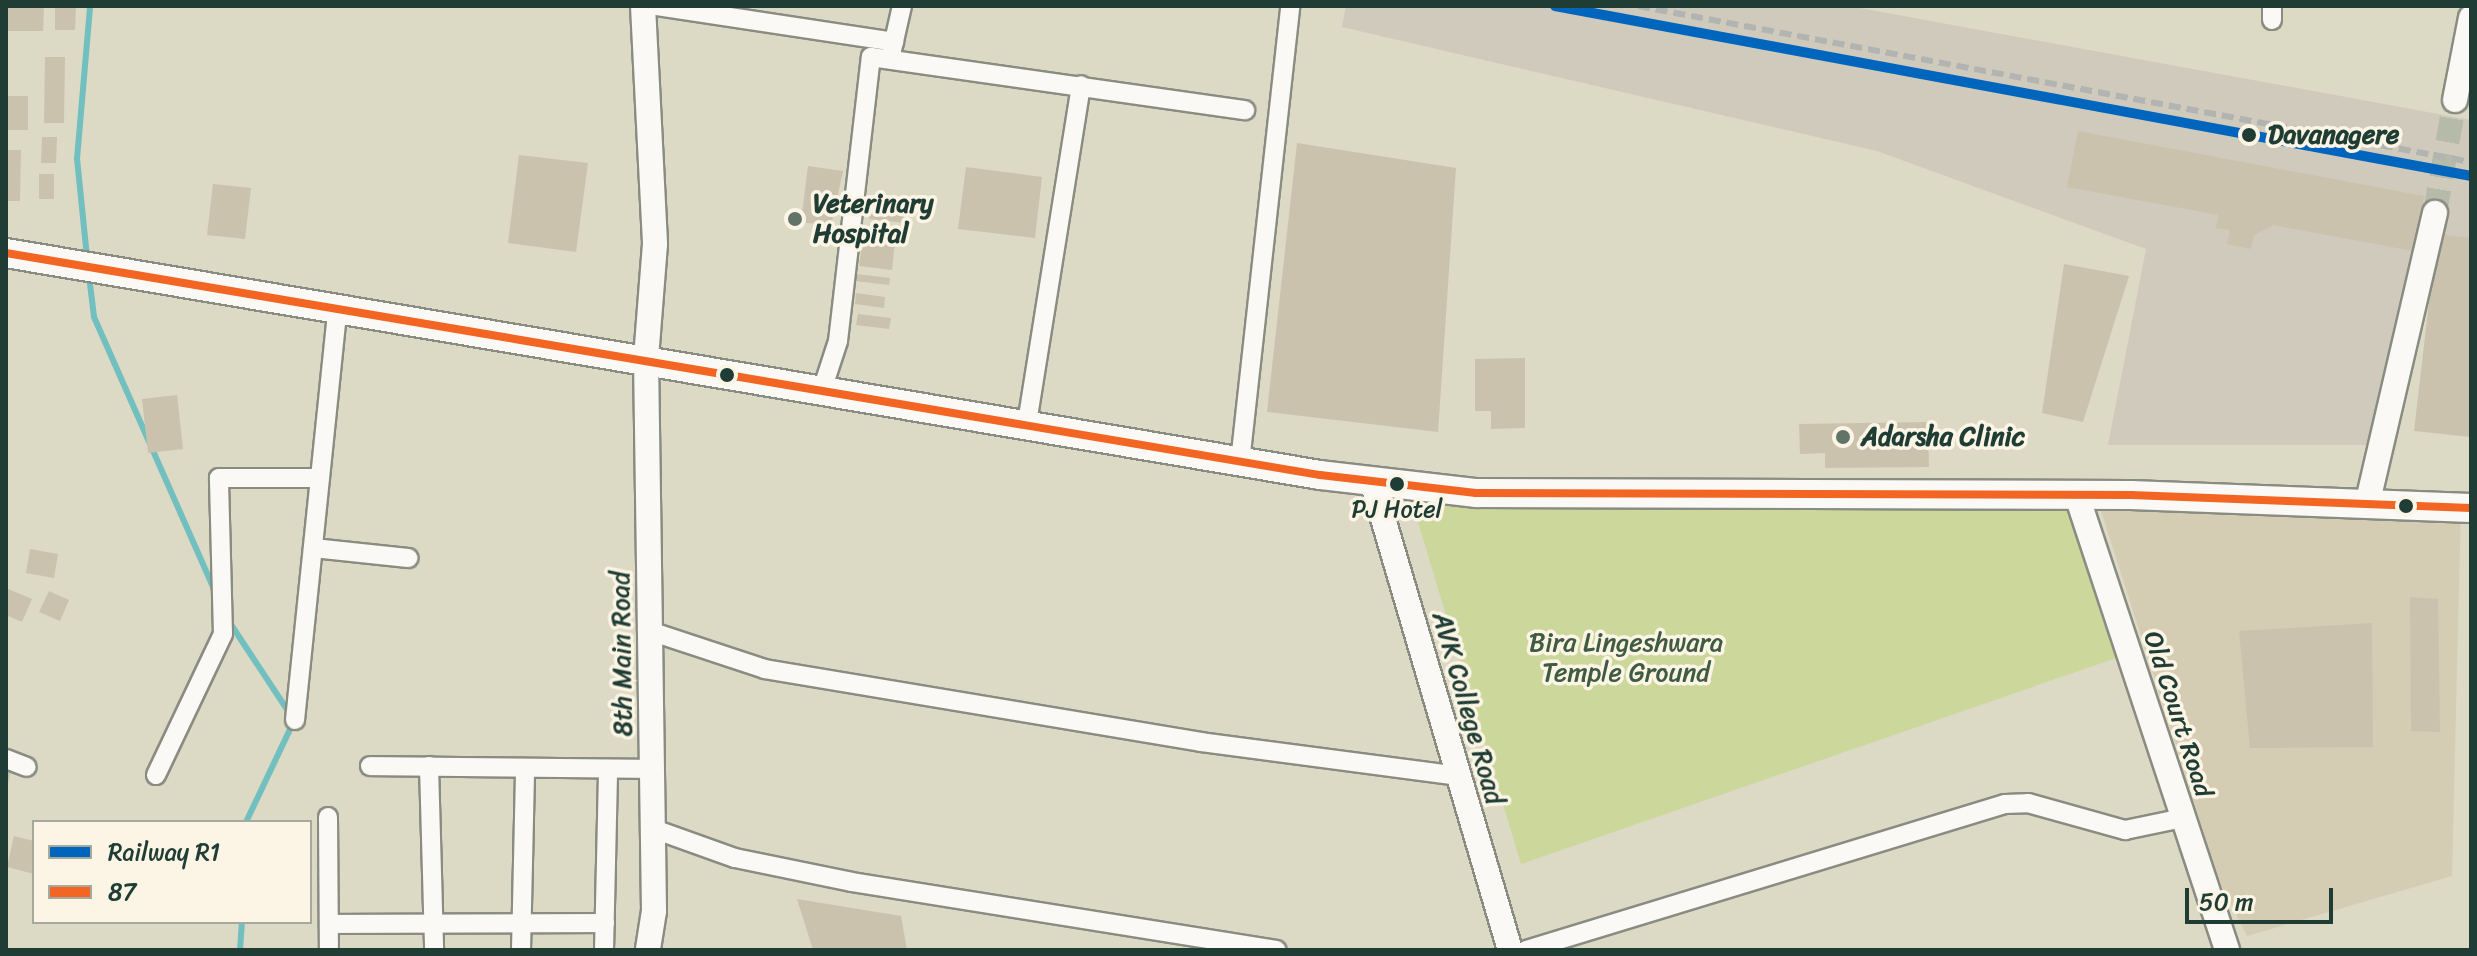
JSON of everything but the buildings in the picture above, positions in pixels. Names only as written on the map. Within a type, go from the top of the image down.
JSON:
[{"type":"main road","name":"8th Main Road","points":[[643,6],[655,244],[646,358],[652,469],[647,630],[654,911],[648,950]]},
{"type":"main road","points":[[2464,97],[2471,18]]},
{"type":"main road","points":[[2371,506],[2439,215]]},
{"type":"main road","points":[[6,253],[823,387],[1240,462],[1372,481],[1578,499],[2077,496],[2471,508]]},
{"type":"main road","name":"AVK College Road","points":[[1372,481],[1510,950]]},
{"type":"main road","name":"Old Court Road","points":[[2077,496],[2227,950]]},
{"type":"street","points":[[657,6],[1081,85],[1245,110]]},
{"type":"street","points":[[892,51],[902,6]]},
{"type":"street","points":[[1240,462],[1290,6]]},
{"type":"street","points":[[823,387],[838,341],[871,57],[892,51]]},
{"type":"street","points":[[1027,423],[1081,85]]},
{"type":"street","points":[[295,720],[338,307]]},
{"type":"street","points":[[156,775],[210,668],[223,634],[219,478],[320,478]]},
{"type":"street","points":[[313,548],[408,558]]},
{"type":"street","points":[[647,630],[765,669],[1185,740],[1458,776]]},
{"type":"street","points":[[6,759],[27,767]]},
{"type":"street","points":[[370,766],[651,769]]},
{"type":"street","points":[[429,766],[434,950]]},
{"type":"street","points":[[521,950],[525,768]]},
{"type":"street","points":[[604,950],[608,769]]},
{"type":"street","points":[[1526,950],[2005,804],[2028,803],[2125,830],[2183,818]]},
{"type":"street","points":[[328,817],[329,950]]},
{"type":"street","points":[[651,828],[735,858],[852,882],[1240,947],[1277,950]]},
{"type":"street","points":[[654,911],[661,950]]},
{"type":"street","points":[[329,924],[605,923]]},
{"type":"shaded area","points":[[1346,6],[1849,6],[2471,120],[2471,241],[2416,237],[2370,445],[2108,445],[2146,249],[1877,151],[1342,27]]},
{"type":"shaded area","points":[[2096,495],[2461,505],[2452,876],[2247,936],[2219,880]]},
{"type":"green space","name":"Bira Lingeshwara Temple Ground","points":[[1409,492],[2067,503],[2116,658],[1521,864]]},
{"type":"waterway","points":[[87,257],[77,159],[90,6]]},
{"type":"waterway","points":[[89,276],[94,317],[215,591]]},
{"type":"waterway","points":[[230,623],[290,714]]},
{"type":"waterway","points":[[247,820],[293,723]]},
{"type":"waterway","points":[[240,950],[242,924]]},
{"type":"tunnel","points":[[2435,213],[2455,100]]},
{"type":"railway","points":[[1638,6],[2471,162]]},
{"type":"rail line","name":"R1","points":[[1555,6],[2471,176]]},
{"type":"transit line","name":"87","points":[[6,253],[1320,475],[1476,493],[2131,495],[2471,508]]},
{"type":"place","name":"Davanagere","points":[[2249,135]]},
{"type":"place","name":"Veterinary Hospital","points":[[795,219]]},
{"type":"place","name":"Adarsha Clinic","points":[[1843,437]]},
{"type":"place","name":"PJ Hotel","points":[[1397,484]]}]
